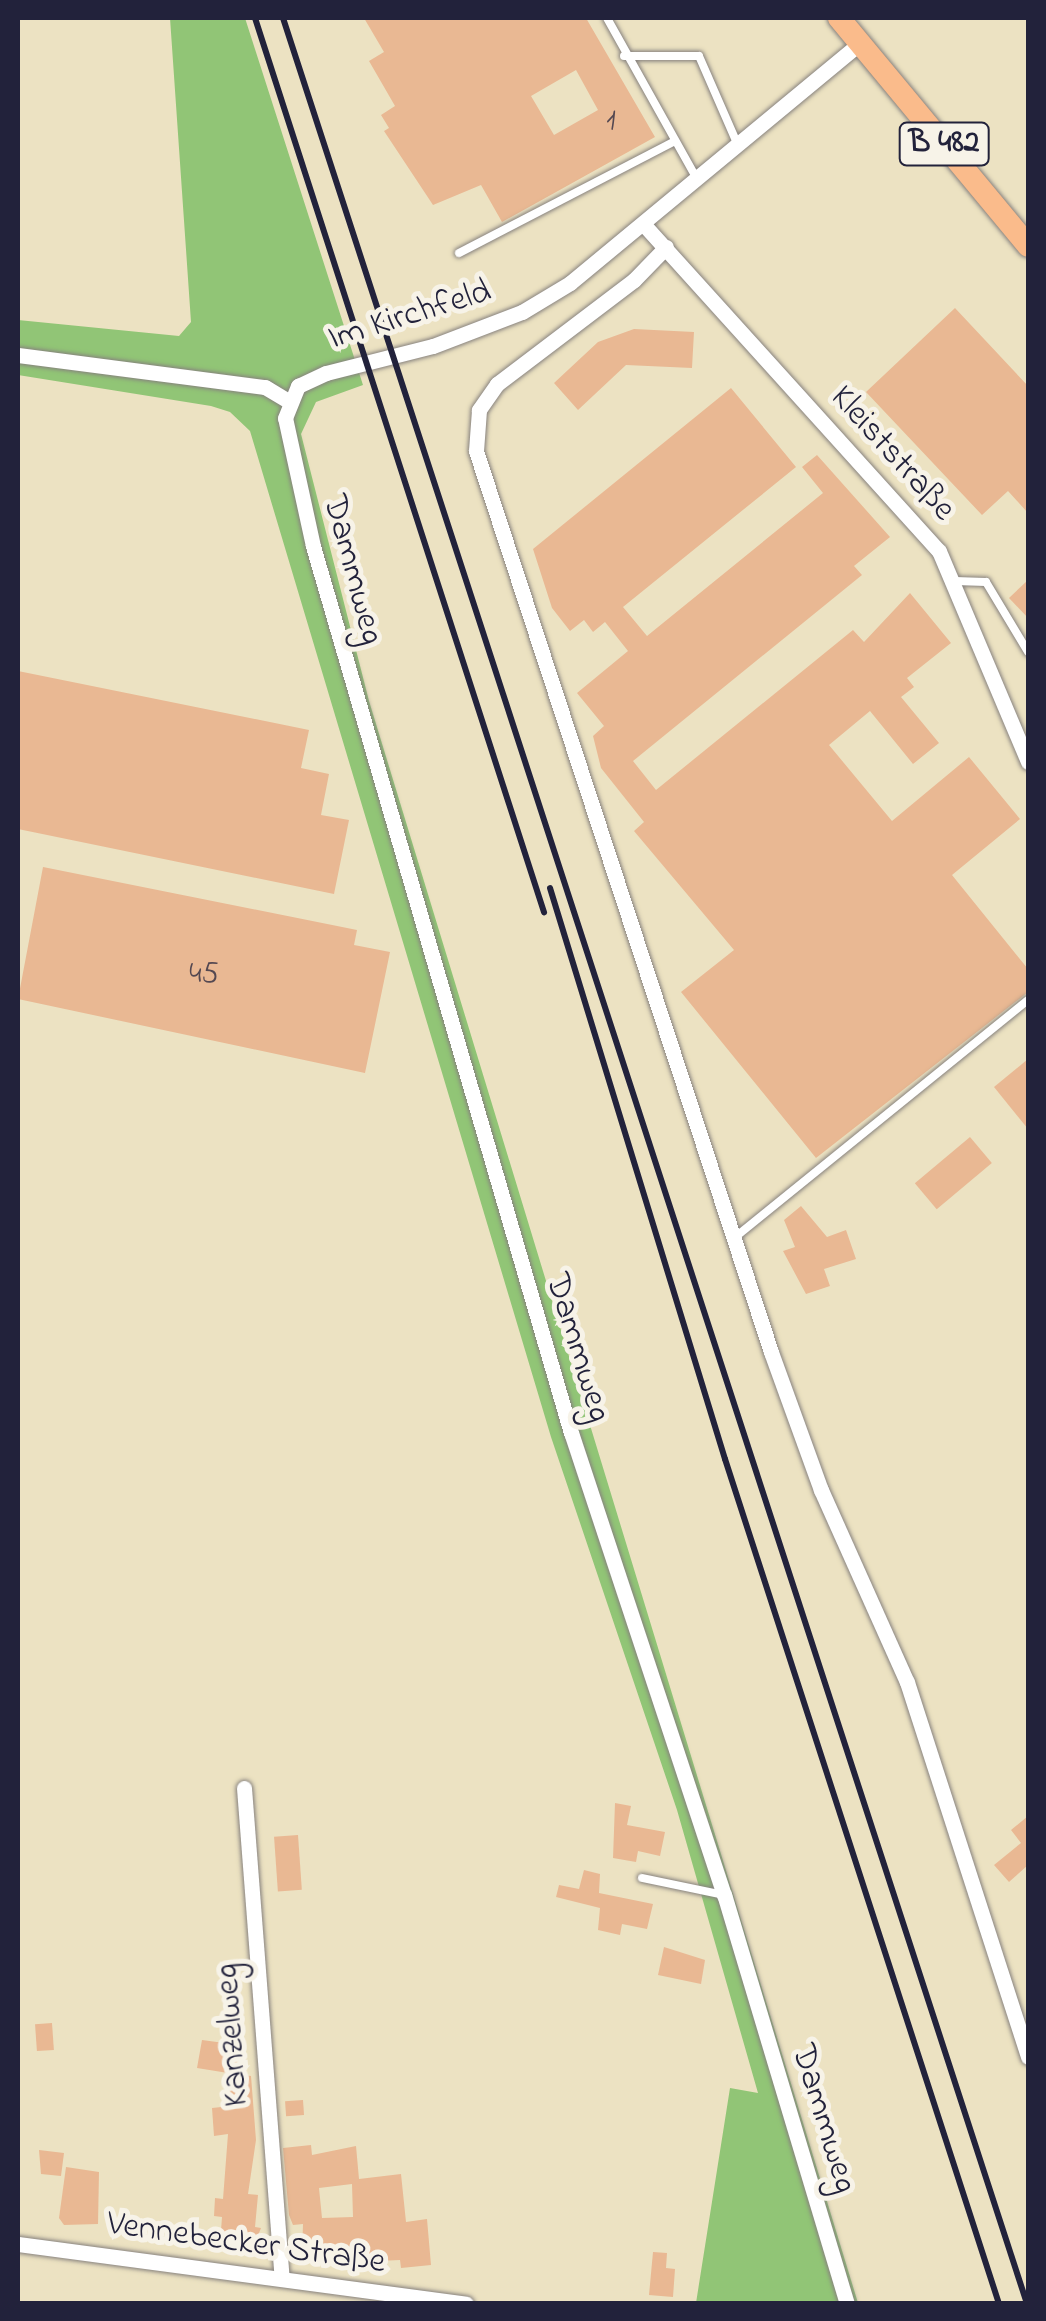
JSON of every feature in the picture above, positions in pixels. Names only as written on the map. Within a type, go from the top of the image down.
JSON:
[{"type":"main road","name":"B 482","points":[[840,18],[1028,246]]},
{"type":"street","name":"Im Kirchfeld","points":[[288,400],[326,373],[433,346],[522,312],[646,226],[860,43]]},
{"type":"street","name":"Kleiststraße","points":[[646,226],[938,551],[955,581],[1028,762]]},
{"type":"street","points":[[666,246],[634,280],[497,384],[474,428],[476,451],[734,1238],[821,1490],[907,1682],[1028,2057]]},
{"type":"street","points":[[18,355],[265,387],[288,400]]},
{"type":"street","name":"Dammweg","points":[[288,400],[288,447],[313,546],[425,937],[571,1433],[724,1896],[847,2304]]},
{"type":"street","name":"Kanzelweg","points":[[244,1788],[282,2278]]},
{"type":"street","name":"Vennebecker Straße","points":[[18,2244],[466,2304]]},
{"type":"lane","points":[[606,18],[624,56],[698,181]]},
{"type":"lane","points":[[624,56],[699,56],[739,147]]},
{"type":"lane","points":[[459,253],[673,142]]},
{"type":"lane","points":[[955,581],[986,582],[1028,652]]},
{"type":"lane","points":[[734,1238],[1028,1000]]},
{"type":"lane","points":[[642,1878],[724,1896]]},
{"type":"green space","points":[[170,18],[245,18],[363,385],[316,402],[301,434],[369,701],[858,2303],[696,2303],[730,2088],[758,2093],[677,1810],[551,1437],[250,431],[230,412],[211,406],[18,375],[18,320],[179,336],[191,322]]},
{"type":"building","points":[[364,18],[586,18],[655,137],[502,222],[481,185],[433,205],[384,131],[389,128],[381,115],[395,106],[369,61],[384,52]],"holes":[[[576,70],[598,110],[554,135],[531,96]]]},
{"type":"building","points":[[955,308],[1028,386],[1028,513],[1008,491],[982,515],[866,392]]},
{"type":"building","points":[[634,329],[694,332],[692,368],[626,365],[578,410],[554,383],[598,342]]},
{"type":"building","points":[[731,388],[796,467],[623,607],[647,636],[823,493],[802,467],[817,455],[890,537],[854,566],[862,575],[633,761],[656,790],[853,630],[864,642],[910,593],[951,643],[907,678],[914,687],[901,697],[939,743],[913,764],[870,711],[829,745],[892,821],[969,757],[1020,819],[952,875],[1028,969],[1028,992],[816,1158],[681,992],[734,950],[634,831],[644,822],[601,768],[593,736],[604,726],[577,693],[628,651],[605,622],[593,632],[584,620],[570,631],[552,608],[533,549]]},
{"type":"building","points":[[1028,580],[1028,618],[1009,598]]},
{"type":"building","points":[[18,671],[309,730],[301,768],[329,774],[321,815],[349,820],[334,894],[18,829]]},
{"type":"building","points":[[43,867],[357,930],[354,945],[390,952],[365,1073],[18,999]]},
{"type":"building","points":[[1028,1059],[1028,1129],[994,1087]]},
{"type":"building","points":[[970,1137],[992,1163],[937,1209],[915,1183]]},
{"type":"building","points":[[801,1206],[827,1237],[846,1230],[856,1259],[824,1269],[830,1286],[806,1294],[783,1251],[795,1247],[784,1220]]},
{"type":"building","points":[[615,1803],[631,1806],[627,1825],[665,1832],[660,1856],[638,1851],[636,1862],[613,1858]]},
{"type":"building","points":[[1028,1816],[1028,1865],[1009,1882],[994,1865],[1021,1843],[1011,1830]]},
{"type":"building","points":[[298,1835],[302,1890],[278,1892],[274,1837]]},
{"type":"building","points":[[584,1870],[600,1874],[599,1893],[653,1904],[647,1929],[622,1924],[620,1935],[598,1930],[600,1908],[556,1897],[559,1885],[579,1889]]},
{"type":"building","points":[[664,1947],[705,1960],[701,1984],[658,1975]]},
{"type":"building","points":[[52,2023],[54,2050],[37,2051],[35,2024]]},
{"type":"building","points":[[202,2040],[239,2045],[236,2074],[251,2076],[256,2140],[248,2194],[258,2195],[255,2227],[261,2228],[251,2253],[220,2244],[222,2217],[214,2216],[215,2198],[223,2199],[228,2134],[214,2136],[212,2108],[231,2106],[228,2073],[197,2068]]},
{"type":"building","points":[[303,2100],[304,2115],[286,2116],[285,2101]]},
{"type":"building","points":[[311,2145],[312,2155],[356,2146],[359,2179],[401,2174],[406,2222],[427,2219],[431,2265],[401,2268],[400,2260],[356,2262],[355,2254],[302,2253],[303,2224],[293,2225],[289,2215],[283,2148]],"holes":[[[352,2184],[353,2217],[322,2218],[319,2188]]]},
{"type":"building","points":[[39,2150],[64,2153],[61,2176],[41,2174]]},
{"type":"building","points":[[66,2167],[99,2172],[98,2224],[64,2225],[59,2218]]},
{"type":"building","points":[[653,2252],[667,2253],[666,2268],[675,2269],[673,2297],[649,2295]]},
{"type":"railway","points":[[255,18],[544,912]]},
{"type":"railway","points":[[283,18],[1027,2304]]},
{"type":"railway","points":[[550,888],[725,1459],[999,2304]]}]
